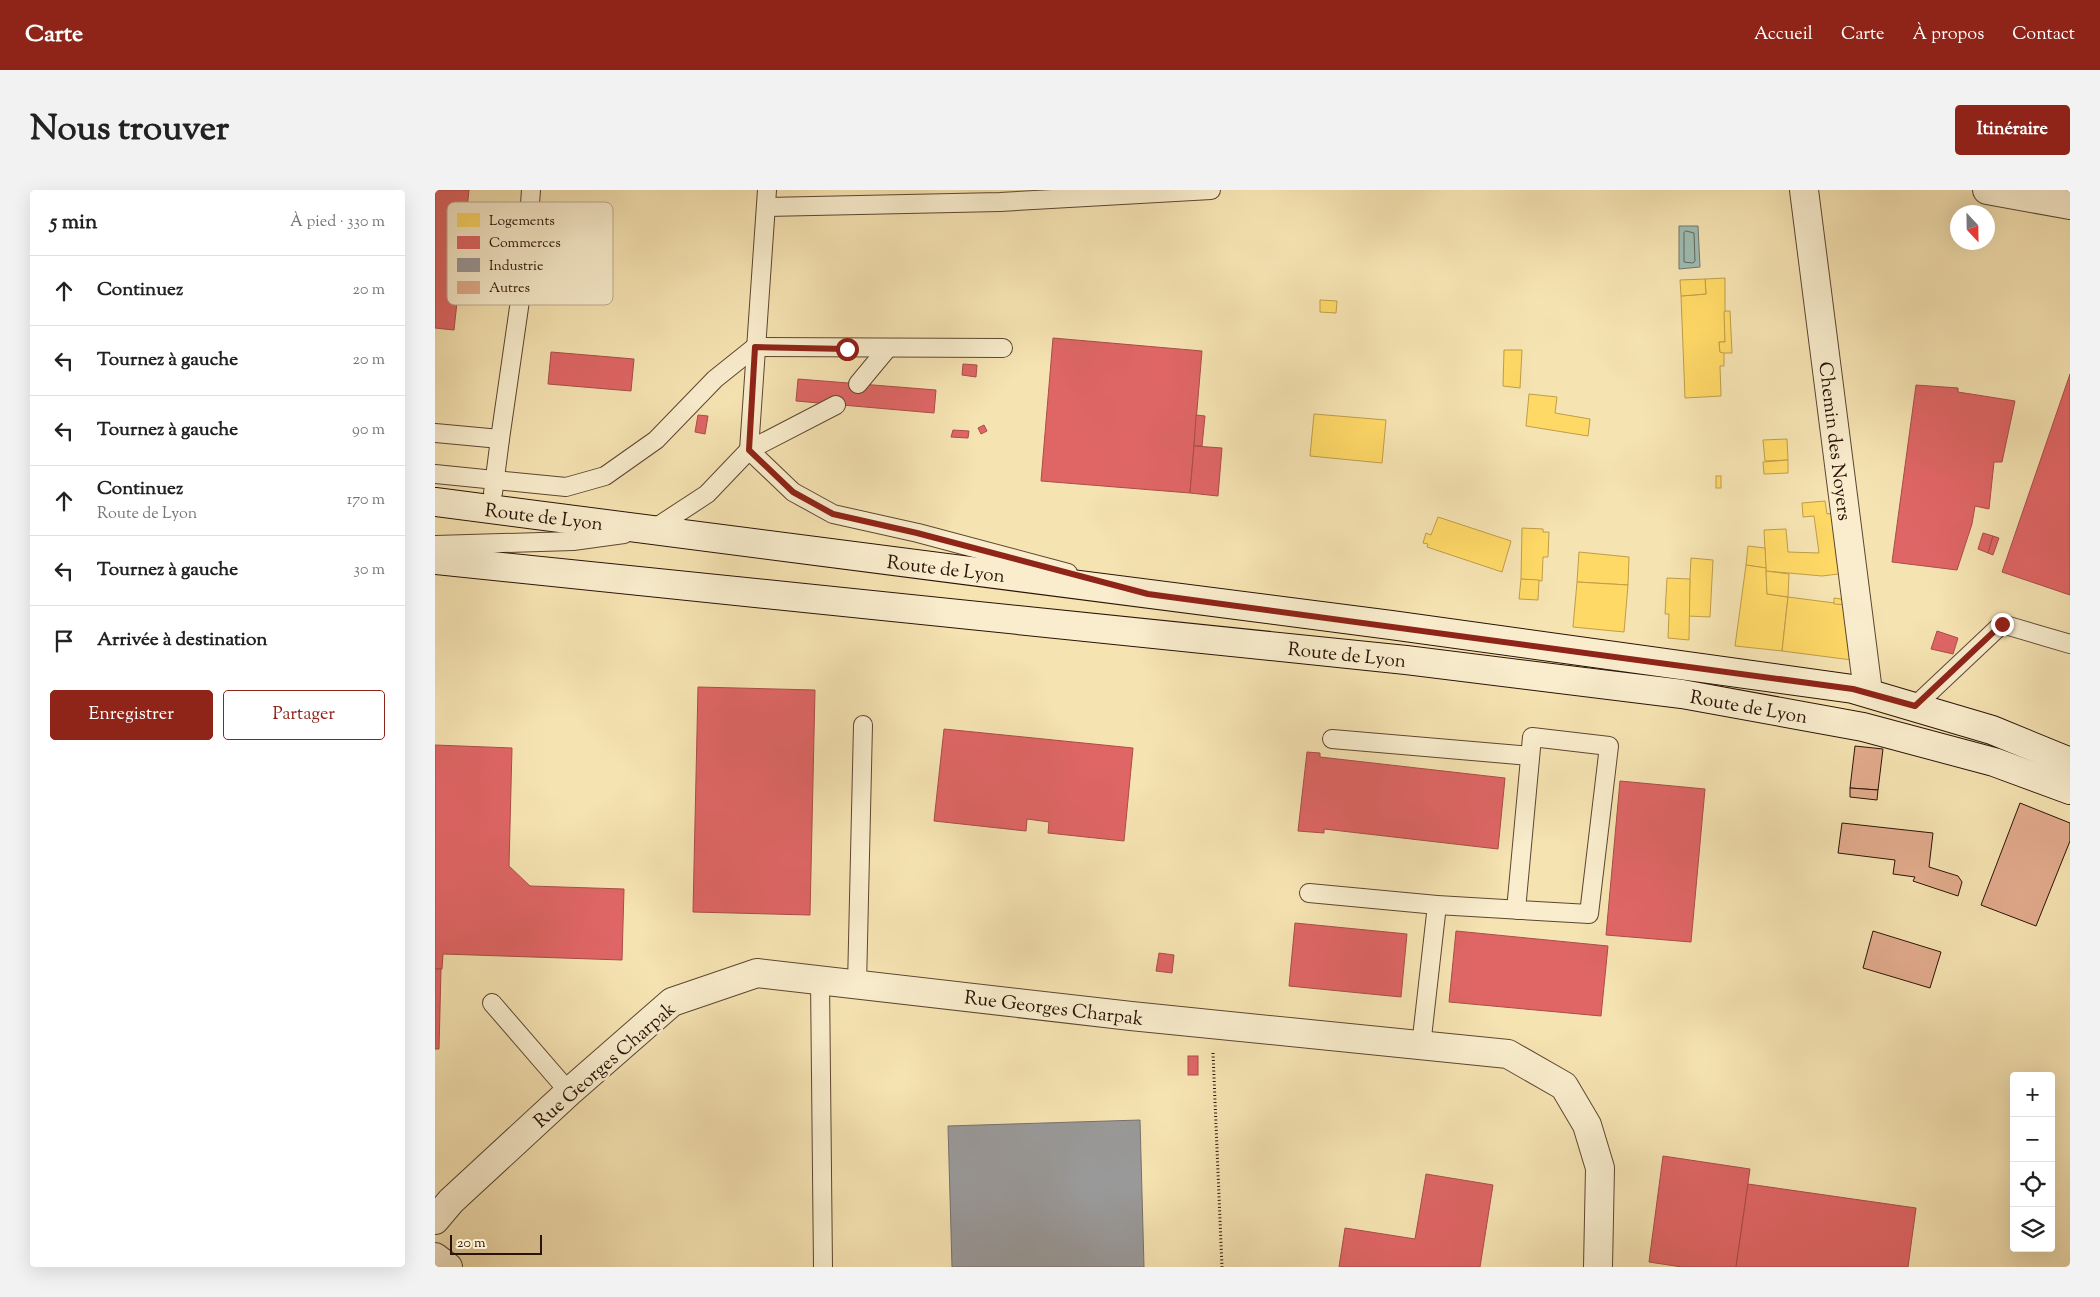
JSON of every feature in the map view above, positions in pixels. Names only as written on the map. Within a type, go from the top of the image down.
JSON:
[{"type":"main road","name":"Chemin des Noyers","points":[[1804,190],[1868,692]]},
{"type":"main road","points":[[1987,190],[2070,206]]},
{"type":"main road","name":"Route de Lyon","points":[[435,502],[1391,625],[1868,692],[1992,730],[2070,762]]},
{"type":"main road","name":"Route de Lyon","points":[[435,560],[1406,660],[1682,694],[1863,727],[1994,762],[2070,790]]},
{"type":"main road","name":"Rue Georges Charpak","points":[[435,1220],[451,1201],[569,1092],[672,1002],[757,973],[1212,1025],[1508,1054],[1564,1086],[1587,1125],[1600,1168],[1598,1267]]},
{"type":"main road","points":[[435,1257],[448,1267]]},
{"type":"lane","points":[[1148,594],[917,533],[833,514],[793,492],[749,450],[766,199],[1000,202],[1211,190]]},
{"type":"lane","points":[[493,509],[493,481],[501,439],[520,305]]},
{"type":"lane","points":[[435,474],[566,487],[605,476],[657,440],[715,379],[755,347],[1003,348]]},
{"type":"lane","points":[[858,384],[887,349]]},
{"type":"lane","points":[[435,545],[573,541],[655,530],[707,494],[749,450],[836,405]]},
{"type":"lane","points":[[435,433],[501,439]]},
{"type":"lane","points":[[1915,706],[2002,624],[2070,644]]},
{"type":"lane","points":[[857,985],[863,725]]},
{"type":"lane","points":[[1309,893],[1437,905],[1516,910],[1589,914],[1609,746],[1532,737],[1516,910]]},
{"type":"lane","points":[[1332,739],[1530,756]]},
{"type":"lane","points":[[1421,1046],[1437,905]]},
{"type":"lane","points":[[820,980],[823,1267]]},
{"type":"lane","points":[[492,1003],[569,1092]]},
{"type":"path","points":[[1212,1025],[1222,1267]]},
{"type":"water","points":[[1679,226],[1698,226],[1700,267],[1679,269]]},
{"type":"building: Logements","points":[[1725,278],[1725,342],[1719,342],[1720,352],[1724,352],[1724,366],[1720,366],[1721,396],[1685,398],[1681,296],[1706,294],[1705,279]]},
{"type":"building: Logements","points":[[1705,279],[1706,294],[1681,296],[1680,280]]},
{"type":"building: Logements","points":[[1320,300],[1337,301],[1336,313],[1320,312]]},
{"type":"building: Logements","points":[[1730,311],[1732,353],[1720,352],[1719,342],[1725,342],[1724,312]]},
{"type":"building: Logements","points":[[1504,350],[1522,350],[1520,388],[1503,386]]},
{"type":"building: Logements","points":[[1529,394],[1557,397],[1555,413],[1590,419],[1588,436],[1526,426]]},
{"type":"building: Logements","points":[[1314,414],[1386,420],[1382,463],[1310,456]]},
{"type":"building: Logements","points":[[1787,439],[1788,460],[1765,461],[1763,440]]},
{"type":"building: Logements","points":[[1788,460],[1788,473],[1764,474],[1763,462]]},
{"type":"building: Logements","points":[[1716,476],[1721,476],[1721,488],[1716,488]]},
{"type":"building: Logements","points":[[1825,501],[1827,514],[1838,512],[1846,573],[1822,576],[1766,571],[1764,530],[1786,529],[1788,552],[1819,553],[1814,516],[1803,517],[1802,503]]},
{"type":"building: Logements","points":[[1438,517],[1511,541],[1502,572],[1427,547],[1428,544],[1423,543],[1426,533],[1431,535]]},
{"type":"building: Logements","points":[[1522,528],[1543,529],[1543,532],[1549,532],[1548,557],[1543,557],[1542,581],[1521,579]]},
{"type":"building: Logements","points":[[1748,546],[1765,548],[1766,568],[1746,565]]},
{"type":"building: Logements","points":[[1579,552],[1629,557],[1628,585],[1577,582]]},
{"type":"building: Logements","points":[[1691,558],[1713,560],[1710,617],[1688,616]]},
{"type":"building: Logements","points":[[1746,565],[1766,568],[1767,594],[1788,597],[1782,651],[1735,646]]},
{"type":"building: Logements","points":[[1766,571],[1789,574],[1788,597],[1767,594]]},
{"type":"building: Logements","points":[[1667,578],[1690,579],[1689,640],[1668,638],[1669,614],[1665,614]]},
{"type":"building: Logements","points":[[1521,579],[1539,580],[1538,600],[1519,599]]},
{"type":"building: Logements","points":[[1577,582],[1628,585],[1624,632],[1573,627]]},
{"type":"building: Logements","points":[[1788,597],[1850,605],[1852,660],[1782,651]]},
{"type":"building: Logements","points":[[1834,598],[1849,600],[1850,605],[1834,604]]},
{"type":"building: Commerces","points":[[435,190],[469,190],[468,202],[447,202],[447,305],[457,305],[454,330],[435,328]]},
{"type":"building: Commerces","points":[[1053,338],[1202,351],[1190,493],[1041,481]]},
{"type":"building: Commerces","points":[[551,352],[634,359],[631,391],[548,384]]},
{"type":"building: Commerces","points":[[963,364],[977,365],[976,377],[962,375]]},
{"type":"building: Commerces","points":[[2070,374],[2070,595],[2002,572]]},
{"type":"building: Commerces","points":[[798,379],[936,390],[934,413],[796,401]]},
{"type":"building: Commerces","points":[[1916,385],[1958,388],[1958,392],[2015,401],[2002,462],[1994,462],[1989,509],[1975,506],[1972,524],[1957,570],[1892,562]]},
{"type":"building: Commerces","points":[[698,415],[708,416],[705,434],[695,432]]},
{"type":"building: Commerces","points":[[1196,415],[1205,416],[1202,446],[1194,446]]},
{"type":"building: Commerces","points":[[984,425],[987,431],[981,434],[978,428]]},
{"type":"building: Commerces","points":[[953,430],[969,431],[968,438],[951,437]]},
{"type":"building: Commerces","points":[[1194,446],[1222,448],[1218,496],[1190,493]]},
{"type":"building: Commerces","points":[[1983,533],[1993,536],[1988,553],[1978,549]]},
{"type":"building: Commerces","points":[[1993,536],[1999,538],[1993,555],[1988,553]]},
{"type":"building: Commerces","points":[[1937,631],[1958,638],[1953,654],[1931,649]]},
{"type":"building: Commerces","points":[[698,687],[815,690],[810,915],[693,912]]},
{"type":"building: Commerces","points":[[944,729],[1133,748],[1124,841],[1048,833],[1049,822],[1027,819],[1026,831],[934,821]]},
{"type":"building: Commerces","points":[[435,745],[512,748],[509,866],[530,886],[624,889],[622,960],[443,954],[442,969],[435,969]]},
{"type":"building: Commerces","points":[[1307,752],[1320,753],[1320,757],[1505,778],[1498,849],[1324,829],[1324,833],[1298,831]]},
{"type":"building: Commerces","points":[[1620,781],[1705,789],[1691,942],[1606,935]]},
{"type":"building: Commerces","points":[[1295,923],[1407,934],[1401,997],[1289,986]]},
{"type":"building: Commerces","points":[[1456,931],[1608,946],[1601,1016],[1449,1002]]},
{"type":"building: Commerces","points":[[1159,953],[1174,955],[1172,973],[1156,971]]},
{"type":"building: Commerces","points":[[435,969],[441,969],[439,1049],[435,1049]]},
{"type":"building: Commerces","points":[[1188,1056],[1198,1056],[1198,1075],[1188,1075]]},
{"type":"building: Commerces","points":[[1663,1156],[1750,1169],[1736,1267],[1682,1267],[1649,1262]]},
{"type":"building: Commerces","points":[[1426,1174],[1493,1185],[1480,1267],[1339,1267],[1345,1228],[1415,1239]]},
{"type":"building: Commerces","points":[[1748,1184],[1916,1208],[1908,1267],[1736,1267]]},
{"type":"building: Industrie","points":[[1140,1120],[1144,1267],[952,1267],[948,1126]]},
{"type":"building: Autres","points":[[1855,746],[1883,749],[1878,790],[1850,788]]},
{"type":"building: Autres","points":[[1850,788],[1878,790],[1877,800],[1850,797]]},
{"type":"building: Autres","points":[[2020,803],[2070,823],[2070,841],[2036,926],[1981,905]]},
{"type":"building: Autres","points":[[1842,823],[1933,833],[1929,867],[1958,876],[1962,882],[1958,896],[1913,881],[1915,877],[1893,874],[1895,860],[1838,853]]},
{"type":"building: Autres","points":[[1873,931],[1941,952],[1930,988],[1863,968]]},
{"type":"route","points":[[847,349],[755,347],[749,450],[793,492],[833,514],[917,533],[1148,594],[1391,625],[1676,666],[1853,689],[1915,706],[1926,698],[2002,624]]}]
